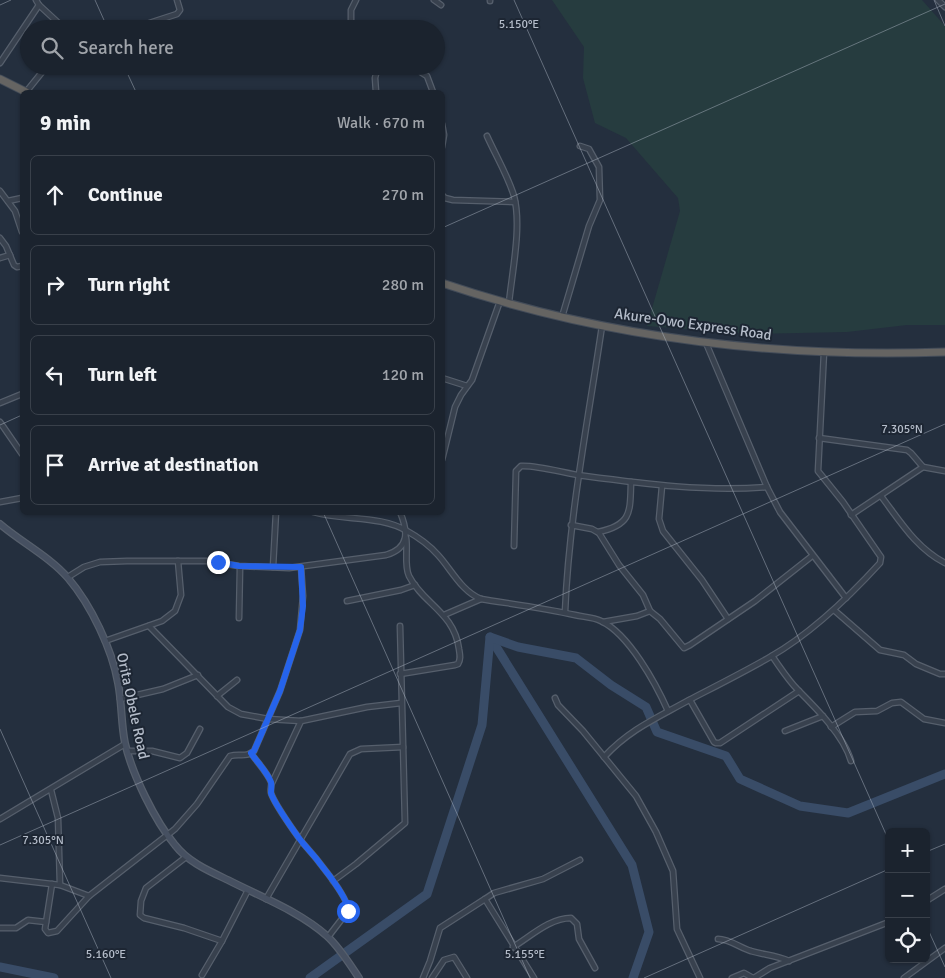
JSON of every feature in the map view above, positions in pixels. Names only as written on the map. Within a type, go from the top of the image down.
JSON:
[{"type":"highway","points":[[0,79],[22,90]]},
{"type":"highway","name":"Akure-Owo Express Road","points":[[445,284],[562,317],[671,339],[774,350],[874,354],[945,352]]},
{"type":"main road","name":"Orita Obele Road","points":[[0,524],[68,578],[84,600],[105,641],[114,664],[127,748],[144,792],[167,836],[186,857],[208,871],[309,922],[328,937],[343,954],[359,978]]},
{"type":"street","points":[[159,20],[177,14],[180,10],[177,0]]},
{"type":"street","points":[[351,20],[351,10],[356,0]]},
{"type":"street","points":[[434,0],[441,5]]},
{"type":"street","points":[[938,0],[945,7]]},
{"type":"street","points":[[27,20],[38,2],[56,20]]},
{"type":"street","points":[[0,63],[20,31]]},
{"type":"street","points":[[28,90],[40,75]]},
{"type":"street","points":[[376,75],[376,90]]},
{"type":"street","points":[[425,75],[432,90]]},
{"type":"street","points":[[488,136],[511,188],[515,202],[517,220],[509,303]]},
{"type":"street","points":[[562,317],[589,226],[600,200],[600,172],[597,161],[590,149],[580,146]]},
{"type":"street","points":[[0,191],[15,211],[20,226]]},
{"type":"street","points":[[8,201],[20,198]]},
{"type":"street","points":[[445,198],[453,200],[515,202]]},
{"type":"street","points":[[0,238],[6,246],[15,267],[20,266]]},
{"type":"street","points":[[0,258],[10,256]]},
{"type":"street","points":[[445,448],[455,407],[472,380],[500,301]]},
{"type":"street","points":[[565,612],[572,525],[602,326]]},
{"type":"street","points":[[706,343],[767,487],[780,512],[846,598]]},
{"type":"street","points":[[604,757],[644,724],[772,656],[811,629],[834,610],[881,560],[843,502],[818,471],[824,352]]},
{"type":"street","points":[[445,379],[467,386]]},
{"type":"street","points":[[0,402],[20,395]]},
{"type":"street","points":[[0,422],[20,451]]},
{"type":"street","points":[[819,438],[907,450],[923,467],[945,471]]},
{"type":"street","points":[[514,546],[516,471],[518,468],[526,466],[579,476],[662,486],[750,489],[767,487]]},
{"type":"street","points":[[851,515],[923,467]]},
{"type":"street","points":[[598,532],[618,526],[628,515],[631,482]]},
{"type":"street","points":[[662,486],[659,519],[663,531],[702,580],[728,619]]},
{"type":"street","points":[[881,496],[922,548],[931,556],[945,563]]},
{"type":"street","points":[[0,502],[20,498]]},
{"type":"street","points":[[273,567],[276,515]]},
{"type":"street","points":[[323,515],[379,521],[406,533],[431,548],[466,588],[481,599],[565,612],[603,622],[637,616],[650,611]]},
{"type":"street","points":[[400,674],[458,664],[460,657],[456,637],[444,615],[415,585],[407,569],[408,550],[401,515]]},
{"type":"street","points":[[572,525],[598,532],[619,566],[643,595],[650,611],[660,619],[684,648],[755,601],[812,556]]},
{"type":"street","points":[[68,578],[84,567],[100,562],[178,561],[218,562],[240,566],[301,567],[392,553],[402,545],[406,533]]},
{"type":"street","points":[[105,641],[150,626],[170,616],[178,605],[180,587],[178,561]]},
{"type":"street","points":[[239,618],[240,566]]},
{"type":"street","points":[[52,884],[46,922],[46,931],[48,933],[54,933],[88,896],[114,874],[167,836],[182,822],[197,804],[226,759],[235,754],[246,755],[251,753],[260,739],[280,691],[300,630],[303,606],[301,567]]},
{"type":"street","points":[[347,601],[401,590],[415,585]]},
{"type":"street","points":[[444,615],[481,599]]},
{"type":"street","points":[[834,610],[880,650],[904,655],[916,664],[940,674],[945,674]]},
{"type":"street","points":[[603,622],[627,644],[639,659],[659,690],[668,711]]},
{"type":"street","points":[[150,626],[217,696],[235,711],[268,719],[301,721],[367,707],[401,703]]},
{"type":"street","points":[[333,881],[405,822],[400,626]]},
{"type":"street","points":[[772,656],[799,691],[816,706],[848,753],[851,761]]},
{"type":"street","points":[[120,699],[163,689],[198,674]]},
{"type":"street","points":[[217,696],[237,680]]},
{"type":"street","points":[[690,700],[714,742],[720,743],[799,691]]},
{"type":"street","points":[[555,698],[558,705],[572,718],[639,802],[656,832],[673,870],[677,929],[700,978]]},
{"type":"street","points":[[831,727],[855,712],[876,711],[892,703],[901,702],[924,719],[945,723]]},
{"type":"street","points":[[785,731],[823,716]]},
{"type":"street","points":[[301,721],[272,783],[272,795],[300,840],[333,881],[348,906],[348,909],[328,937]]},
{"type":"street","points":[[0,819],[12,810],[51,790],[82,769],[127,748],[183,757],[200,728]]},
{"type":"street","points":[[266,899],[353,751],[403,747]]},
{"type":"street","points":[[251,753],[272,783]]},
{"type":"street","points":[[51,790],[58,818],[60,885]]},
{"type":"street","points":[[186,857],[146,888],[141,901],[140,915],[144,918],[184,928],[222,941]]},
{"type":"street","points":[[423,978],[440,928],[494,893],[543,879],[580,860]]},
{"type":"street","points":[[0,878],[60,885],[88,896]]},
{"type":"street","points":[[930,898],[945,889]]},
{"type":"street","points":[[202,975],[248,890]]},
{"type":"street","points":[[485,899],[513,947],[534,978]]},
{"type":"street","points":[[513,947],[548,924],[565,918],[571,918],[577,924],[579,939],[596,968]]},
{"type":"street","points":[[0,928],[16,928],[28,920],[46,922]]},
{"type":"street","points":[[732,978],[744,973],[753,978],[770,968],[885,924]]},
{"type":"street","points":[[718,939],[724,939],[749,950],[770,954],[789,961]]},
{"type":"street","points":[[904,978],[945,948]]},
{"type":"street","points":[[432,978],[444,960],[454,957],[467,978]]},
{"type":"green space","points":[[552,0],[922,0],[945,26],[945,325],[907,325],[847,332],[751,334],[647,326],[680,211],[678,198],[626,138],[595,123],[583,78],[584,47]]},
{"type":"waterway","points":[[490,637],[632,865],[649,932],[633,978]]},
{"type":"waterway","points":[[310,978],[427,894],[482,725],[490,637],[518,647],[576,658],[611,685],[646,707],[657,732],[726,756],[740,779],[800,806],[848,813],[945,774]]},
{"type":"waterway","points":[[0,967],[54,978]]},
{"type":"route","points":[[218,562],[265,568],[301,567],[303,606],[297,642],[264,730],[254,751],[251,753],[272,783],[271,791],[276,803],[300,840],[333,881],[348,906],[348,911]]}]
